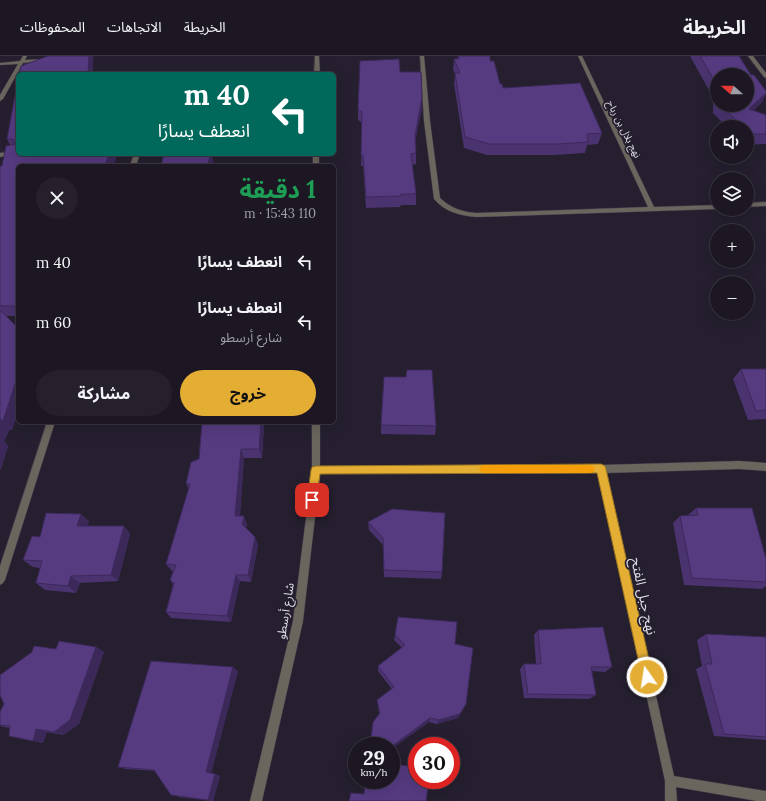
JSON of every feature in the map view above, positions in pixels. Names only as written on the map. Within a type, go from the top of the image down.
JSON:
[{"type":"street","points":[[16,72],[25,56]]},
{"type":"street","points":[[317,56],[317,72]]},
{"type":"street","points":[[422,56],[427,121],[437,199],[446,208],[454,212],[477,215],[710,207]]},
{"type":"street","name":"نهج بلال بن رباح","points":[[580,56],[639,178],[652,210]]},
{"type":"street","points":[[750,56],[766,76]]},
{"type":"street","points":[[0,64],[51,59]]},
{"type":"street","points":[[0,99],[16,72]]},
{"type":"street","points":[[0,155],[16,153]]},
{"type":"street","points":[[754,205],[766,204]]},
{"type":"street","points":[[0,580],[50,424]]},
{"type":"street","name":"شارع أرسطو","points":[[256,801],[298,621],[316,470],[316,424]]},
{"type":"street","points":[[316,470],[601,469],[739,465],[766,467]]},
{"type":"street","name":"نهج جبل الفتح","points":[[601,469],[670,781],[671,801]]},
{"type":"street","points":[[670,781],[766,797]]},
{"type":"building","points":[[48,56],[89,56],[88,72],[20,72],[21,66]]},
{"type":"building","points":[[458,56],[490,56],[490,61],[494,61],[500,84],[502,84],[503,88],[580,83],[602,133],[587,134],[588,142],[558,144],[489,144],[465,137],[455,73],[460,73],[454,59],[459,59]]},
{"type":"building","points":[[700,56],[739,56],[747,68],[710,68],[710,73]]},
{"type":"building","points":[[399,59],[400,72],[421,72],[422,97],[415,136],[416,153],[411,154],[416,194],[366,197],[363,155],[361,155],[362,112],[358,109],[360,61]]},
{"type":"building","points":[[754,75],[766,91],[766,93],[754,104]]},
{"type":"building","points":[[16,91],[16,156],[108,156],[106,164],[16,164],[16,306],[0,306],[0,166],[2,166],[6,146],[15,144],[13,139],[7,139]]},
{"type":"building","points":[[754,111],[766,115],[766,134],[754,134],[754,120],[735,120],[728,112],[754,112]]},
{"type":"building","points":[[164,156],[210,156],[208,164],[162,164]]},
{"type":"building","points":[[0,310],[16,326],[16,381],[3,421],[1,419],[0,422]]},
{"type":"building","points":[[741,369],[766,369],[766,410],[756,411]]},
{"type":"building","points":[[407,370],[432,370],[436,426],[381,425],[384,377],[406,377]]},
{"type":"building","points":[[202,424],[261,424],[259,449],[241,449],[235,516],[244,516],[242,524],[255,537],[248,575],[236,575],[227,616],[166,612],[174,583],[170,580],[176,565],[166,564],[190,484],[186,484],[191,462],[199,459]]},
{"type":"building","points":[[696,508],[752,508],[766,559],[766,582],[692,578],[680,516],[698,515]]},
{"type":"building","points":[[392,509],[445,513],[442,572],[384,570],[383,538],[368,522]]},
{"type":"building","points":[[46,513],[81,514],[77,526],[124,526],[111,575],[71,576],[68,586],[36,583],[42,561],[23,560],[32,536],[40,537]]},
{"type":"building","points":[[398,617],[457,622],[455,644],[473,648],[466,704],[460,714],[439,720],[430,718],[400,740],[400,737],[371,737],[373,722],[380,713],[377,700],[394,687],[378,666],[405,645],[395,635]]},
{"type":"building","points":[[603,627],[612,667],[591,667],[596,695],[528,694],[524,664],[541,664],[538,630]]},
{"type":"building","points":[[706,634],[766,637],[766,737],[724,734],[705,664],[712,664]]},
{"type":"building","points":[[59,641],[96,647],[70,720],[54,732],[36,729],[33,741],[9,736],[10,726],[0,725],[0,712],[4,704],[0,695],[0,675],[32,652],[34,646],[56,649]]},
{"type":"building","points":[[151,661],[233,667],[206,772],[215,774],[208,800],[171,795],[154,770],[118,767]]},
{"type":"building","points":[[400,765],[408,766],[408,789],[428,789],[426,801],[349,801],[351,793],[364,794],[365,789],[400,789]]},
{"type":"slow traffic","points":[[484,469],[590,469]]},
{"type":"route","points":[[312,500],[316,470],[601,469],[647,677]]}]
